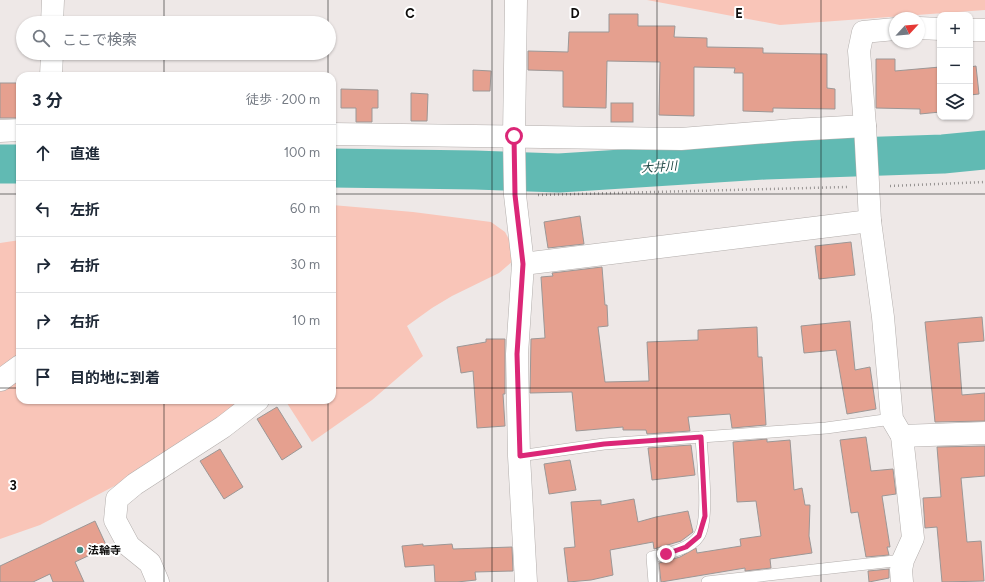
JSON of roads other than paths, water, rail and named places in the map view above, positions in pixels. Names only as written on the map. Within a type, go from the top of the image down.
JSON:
[{"type":"street","points":[[52,16],[53,0]]},
{"type":"street","points":[[516,0],[514,136],[515,195],[523,264],[517,354],[526,582]]},
{"type":"street","points":[[925,28],[937,29]]},
{"type":"street","points":[[889,30],[863,32],[859,51],[870,221],[913,538],[903,560],[901,570],[902,582]]},
{"type":"street","points":[[973,30],[985,30]]},
{"type":"street","points":[[51,72],[52,60]]},
{"type":"street","points":[[336,134],[681,139],[865,126]]},
{"type":"street","points":[[0,131],[16,130]]},
{"type":"street","points":[[523,264],[870,221]]},
{"type":"street","points":[[1,380],[16,369]]},
{"type":"street","points":[[158,582],[150,563],[129,546],[115,520],[117,499],[135,484],[223,427],[253,404]]},
{"type":"street","points":[[897,427],[985,433]]},
{"type":"lane","points":[[520,456],[604,444],[826,428],[897,427]]},
{"type":"lane","points":[[654,582],[652,557],[686,547],[699,536],[705,516],[701,437]]},
{"type":"lane","points":[[708,582],[903,560]]},
{"type":"waterway","name":"大井川","points":[[336,168],[559,173],[765,160],[943,154],[985,150]]},
{"type":"waterway","name":"大井川","points":[[0,164],[16,164]]},
{"type":"place","name":"法輪寺","points":[[80,550]]}]
